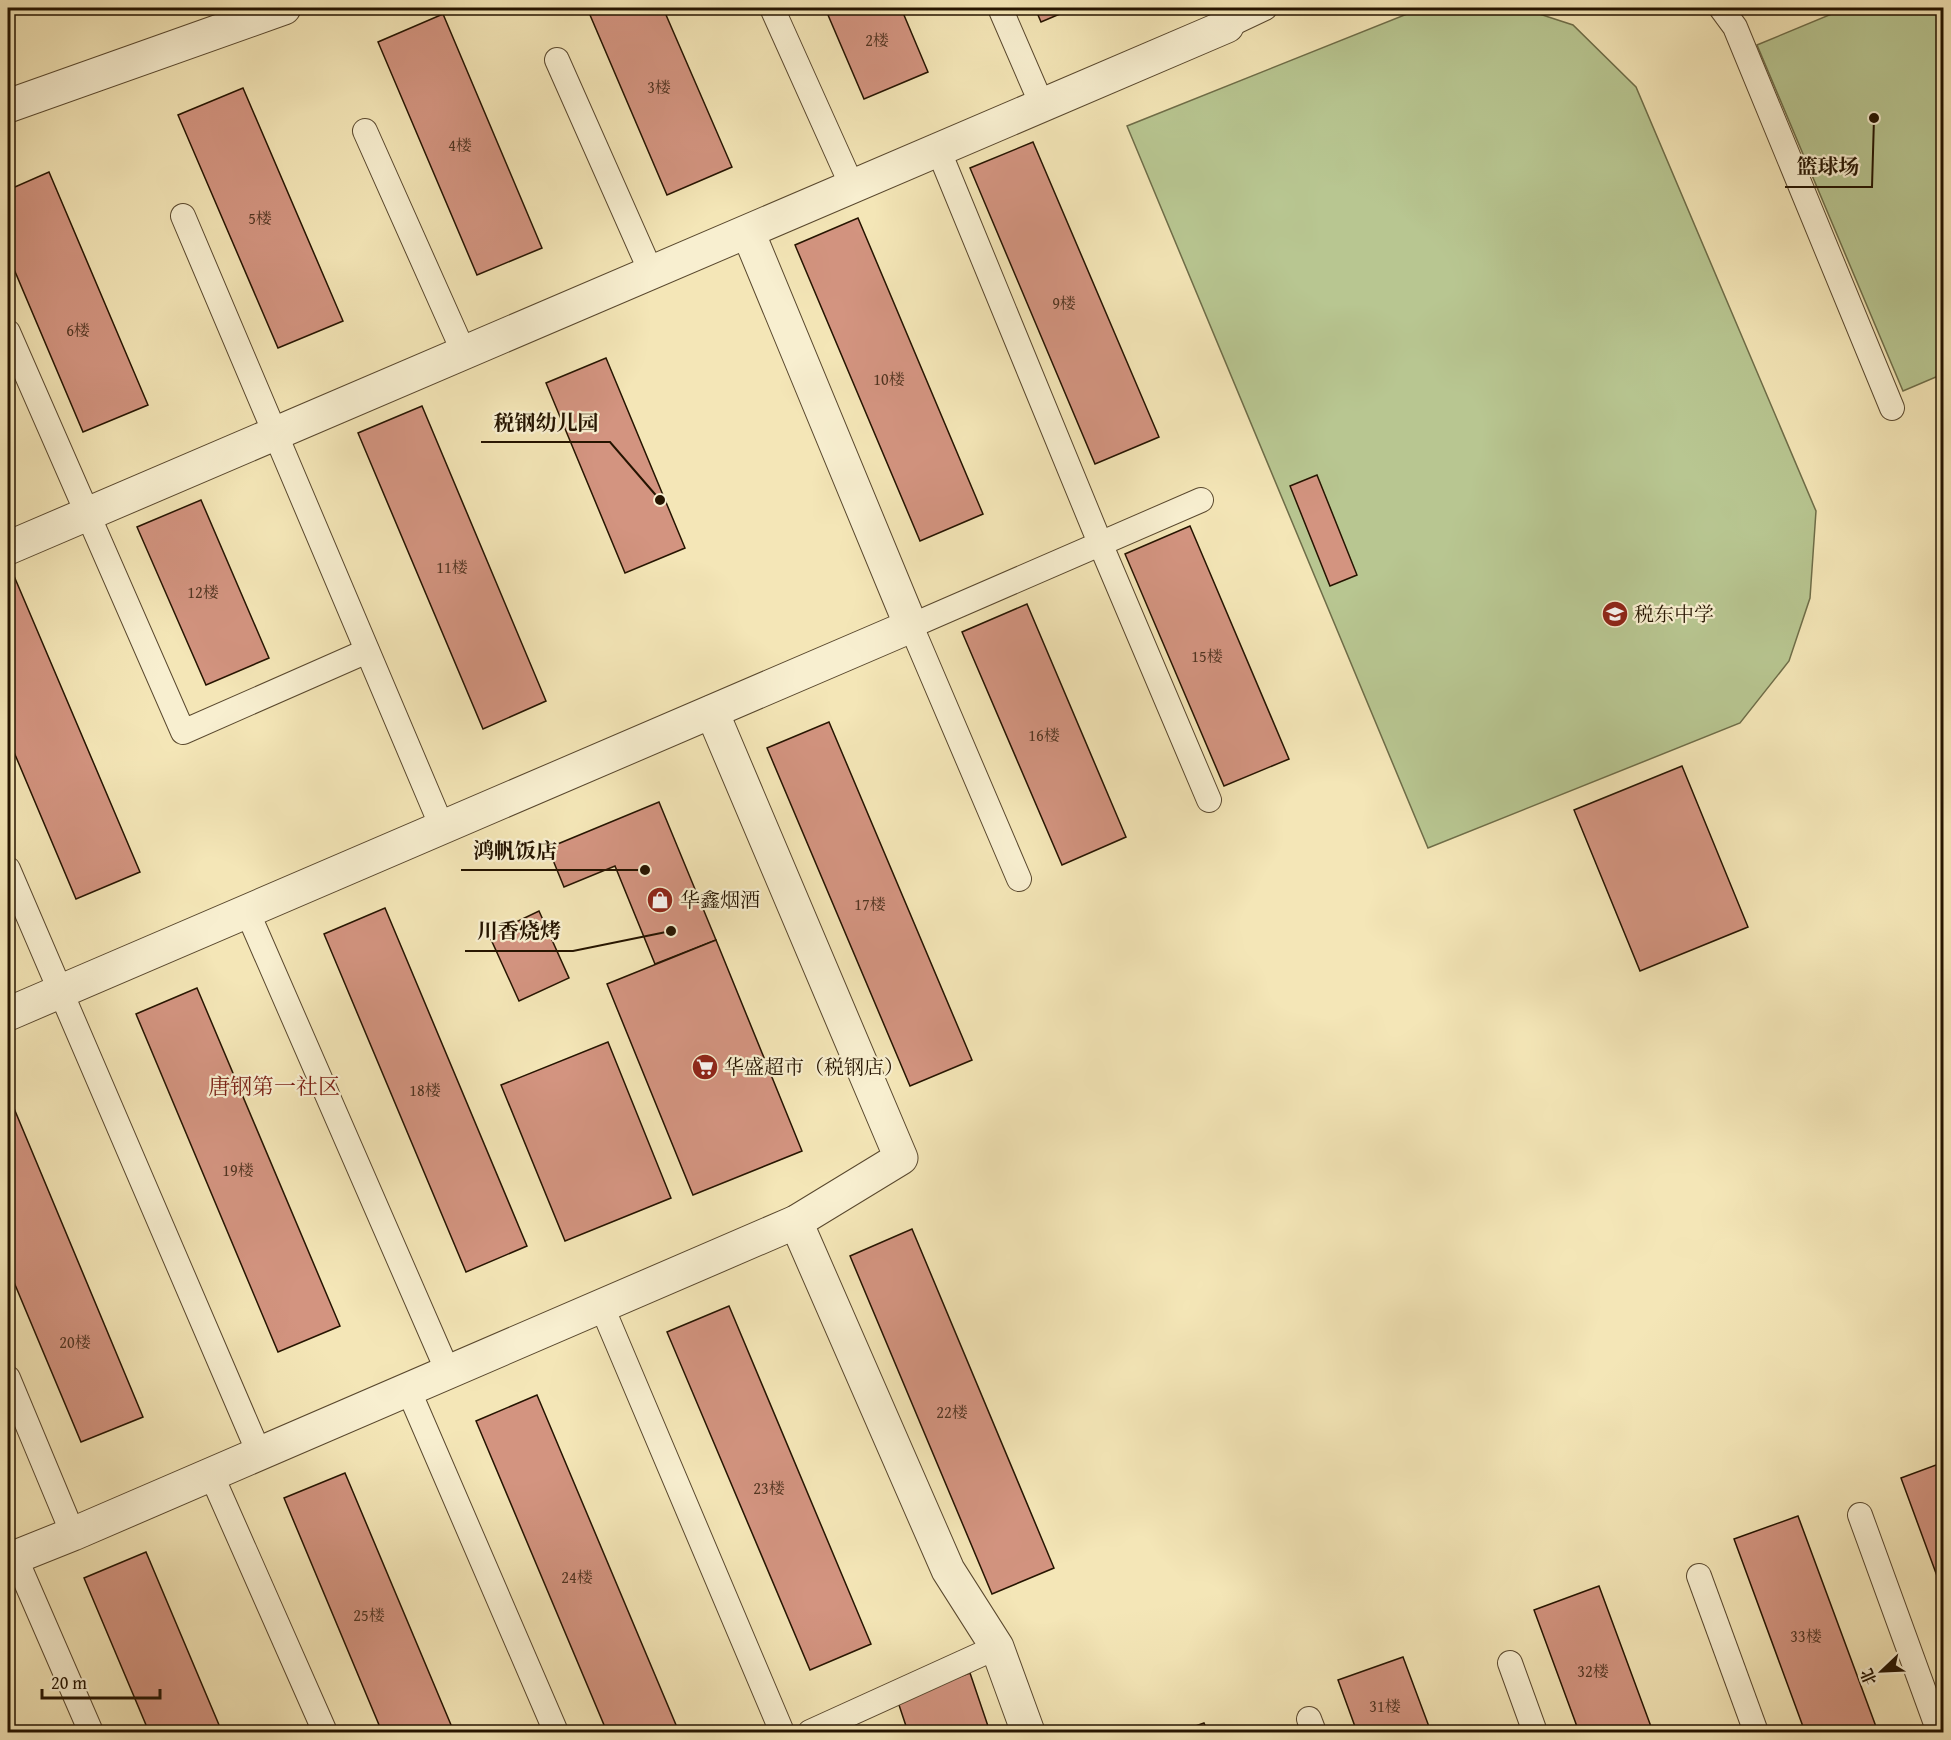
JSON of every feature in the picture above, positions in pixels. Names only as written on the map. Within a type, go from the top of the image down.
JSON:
[{"type":"street","points":[[8,106],[284,8]]},
{"type":"street","points":[[8,548],[1227,26]]},
{"type":"street","points":[[8,1014],[911,626],[748,232]]},
{"type":"street","points":[[11,1558],[73,1534],[796,1222],[901,1158],[712,712]]},
{"type":"street","points":[[796,1222],[948,1570],[997,1647],[1028,1732]]},
{"type":"lane","points":[[772,8],[852,186]]},
{"type":"lane","points":[[1000,8],[1042,105]]},
{"type":"lane","points":[[1227,26],[1264,8]]},
{"type":"lane","points":[[1721,8],[1735,27],[1892,408]]},
{"type":"lane","points":[[556,60],[651,272]]},
{"type":"lane","points":[[365,131],[464,352]]},
{"type":"lane","points":[[938,149],[1100,543],[1209,800]]},
{"type":"lane","points":[[183,216],[442,827]]},
{"type":"lane","points":[[8,332],[183,732],[367,651]]},
{"type":"lane","points":[[1019,879],[911,626],[1201,500]]},
{"type":"lane","points":[[8,869],[259,1453]]},
{"type":"lane","points":[[247,911],[448,1372]]},
{"type":"lane","points":[[602,1306],[782,1732]]},
{"type":"lane","points":[[8,1378],[73,1534]]},
{"type":"lane","points":[[408,1389],[556,1732]]},
{"type":"lane","points":[[211,1474],[325,1732]]},
{"type":"lane","points":[[1860,1515],[1939,1732]]},
{"type":"lane","points":[[11,1558],[91,1732]]},
{"type":"lane","points":[[1699,1576],[1756,1732]]},
{"type":"lane","points":[[810,1732],[997,1647]]},
{"type":"lane","points":[[1510,1663],[1535,1732]]},
{"type":"green space","name":"税东中学","points":[[1422,8],[1521,8],[1573,25],[1636,87],[1816,511],[1810,598],[1789,661],[1740,723],[1428,848],[1127,126]]},
{"type":"green space","points":[[1846,8],[1943,8],[1943,374],[1903,391],[1757,45]]},
{"type":"building","points":[[587,8],[663,8],[732,167],[667,195]]},
{"type":"building","points":[[825,8],[901,8],[928,72],[864,99]]},
{"type":"building","points":[[1035,8],[1074,8],[1041,22]]},
{"type":"building","points":[[443,14],[542,248],[477,275],[378,42]]},
{"type":"building","points":[[243,88],[343,321],[278,348],[178,115]]},
{"type":"building","points":[[1033,142],[1159,437],[1095,464],[970,168]]},
{"type":"building","points":[[49,172],[148,405],[83,432],[8,255],[8,190]]},
{"type":"building","points":[[858,218],[983,514],[920,541],[795,245]]},
{"type":"building","points":[[606,358],[685,548],[625,573],[546,383]]},
{"type":"building","points":[[422,406],[546,701],[483,729],[358,433]]},
{"type":"building","points":[[1317,475],[1357,575],[1330,586],[1290,486]]},
{"type":"building","points":[[201,500],[269,658],[206,685],[137,527]]},
{"type":"building","points":[[1190,526],[1289,759],[1224,786],[1125,554]]},
{"type":"building","points":[[14,576],[140,872],[76,899],[8,738],[8,579]]},
{"type":"building","points":[[1027,604],[1126,837],[1062,865],[962,632]]},
{"type":"building","points":[[829,722],[972,1060],[910,1086],[767,748]]},
{"type":"building","points":[[1682,766],[1748,927],[1640,971],[1574,810]]},
{"type":"building","points":[[659,802],[716,940],[655,964],[615,866],[564,887],[548,848]]},
{"type":"building","points":[[385,908],[527,1246],[466,1272],[324,934]]},
{"type":"building","points":[[539,911],[569,978],[519,1001],[489,935]]},
{"type":"building","name":"华盛超市（税钢店）","points":[[716,940],[802,1151],[693,1195],[607,984]]},
{"type":"building","points":[[197,988],[340,1326],[278,1352],[136,1014]]},
{"type":"building","points":[[608,1042],[671,1198],[565,1241],[501,1085]]},
{"type":"building","points":[[8,1094],[143,1417],[81,1442],[8,1268]]},
{"type":"building","points":[[912,1229],[1054,1568],[992,1594],[850,1256]]},
{"type":"building","points":[[729,1306],[871,1644],[810,1670],[667,1332]]},
{"type":"building","points":[[537,1395],[679,1732],[607,1732],[476,1421]]},
{"type":"building","points":[[1944,1462],[1944,1595],[1901,1478]]},
{"type":"building","points":[[345,1473],[454,1732],[382,1732],[284,1498]]},
{"type":"building","points":[[1798,1516],[1878,1732],[1805,1732],[1734,1539]]},
{"type":"building","points":[[146,1552],[222,1732],[149,1732],[84,1578]]},
{"type":"building","points":[[1599,1586],[1653,1732],[1579,1732],[1534,1610]]},
{"type":"building","points":[[1403,1657],[1431,1732],[1357,1732],[1338,1680]]},
{"type":"building","points":[[970,1673],[990,1732],[908,1732],[897,1699]]},
{"type":"building","points":[[1204,1723],[1208,1732],[1179,1732]]},
{"type":"place","name":"篮球场","points":[[1874,118]]},
{"type":"place","name":"税钢幼儿园","points":[[660,500]]},
{"type":"place","name":"税东中学","points":[[1615,614]]},
{"type":"place","name":"鸿帆饭店","points":[[645,870]]},
{"type":"place","name":"华鑫烟酒","points":[[660,900]]},
{"type":"place","name":"川香烧烤","points":[[671,931]]},
{"type":"place","name":"华盛超市（税钢店）","points":[[705,1067]]},
{"type":"district","name":"唐钢第一社区","points":[[274,1086]]}]
